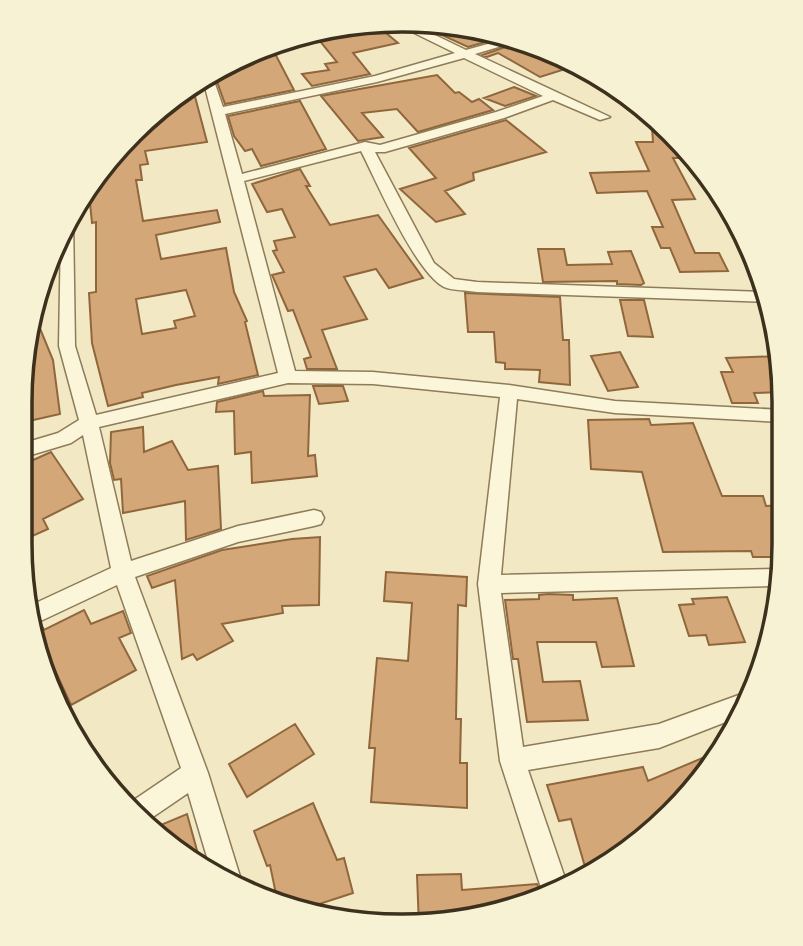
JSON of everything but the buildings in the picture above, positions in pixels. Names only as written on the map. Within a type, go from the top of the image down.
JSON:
[{"type":"street","points":[[420,32],[553,96],[604,117]]},
{"type":"street","points":[[218,112],[377,79],[499,45]]},
{"type":"street","points":[[210,85],[288,377]]},
{"type":"street","points":[[237,179],[365,146],[380,149],[500,115],[553,96]]},
{"type":"street","points":[[365,146],[428,265],[449,283],[477,288],[756,297]]},
{"type":"street","points":[[68,243],[67,346],[89,423],[123,572],[195,773],[224,869]]},
{"type":"street","points":[[32,448],[64,438],[89,423],[288,377],[373,378],[509,391],[615,407],[771,415]]},
{"type":"street","points":[[509,391],[489,584],[512,761],[553,882]]},
{"type":"street","points":[[38,613],[123,572],[238,534],[314,517]]},
{"type":"street","points":[[489,584],[770,577]]},
{"type":"street","points":[[512,761],[659,736],[733,708]]},
{"type":"street","points":[[142,808],[195,773]]}]
